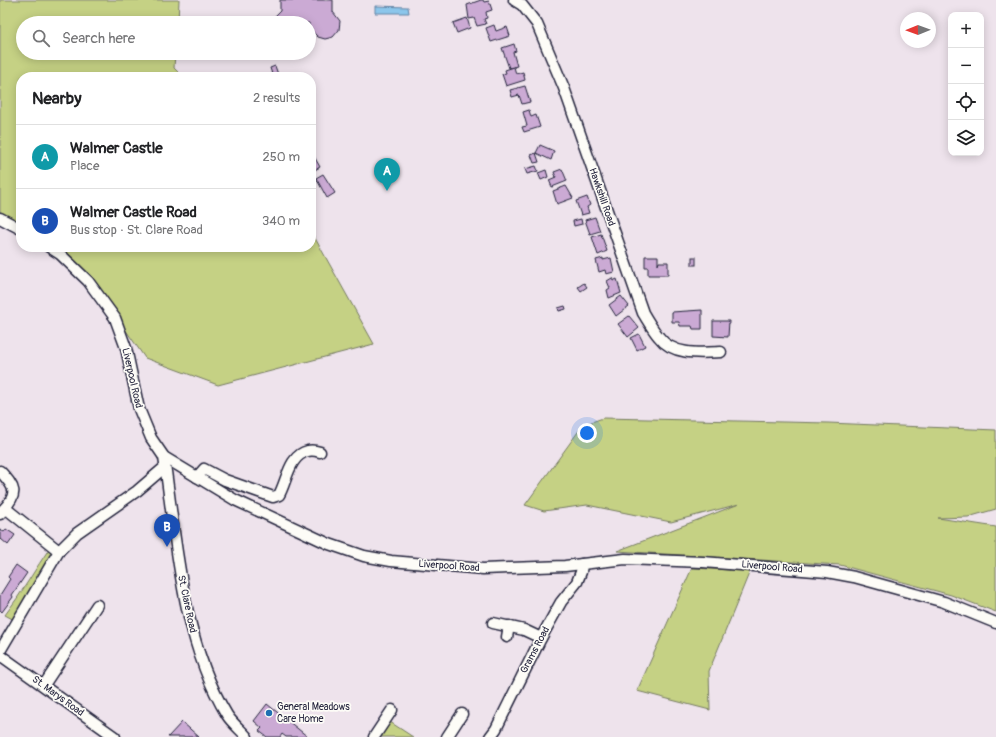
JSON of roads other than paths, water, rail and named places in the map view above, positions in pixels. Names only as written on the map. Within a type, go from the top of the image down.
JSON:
[{"type":"street","name":"Hawkshill Road","points":[[514,0],[522,5],[537,24],[564,88],[643,313],[660,339],[681,351],[699,353],[722,352]]},
{"type":"street","points":[[0,218],[16,226]]},
{"type":"street","name":"Liverpool Road","points":[[57,252],[88,281],[115,318],[126,348],[139,409],[151,438],[165,462],[197,477],[235,500],[300,532],[364,556],[412,564],[483,569],[582,564],[625,559],[703,562],[827,572],[854,577],[944,602],[996,623]]},
{"type":"street","points":[[197,477],[204,469],[225,480],[273,497],[279,494],[290,466],[300,455],[307,451],[320,452]]},
{"type":"street","points":[[0,651],[59,551],[77,534],[137,491],[165,462]]},
{"type":"street","name":"St. Clare Road","points":[[165,462],[170,509],[182,581],[195,639],[216,694],[225,711],[247,737]]},
{"type":"street","points":[[0,470],[15,490],[14,496],[2,512]]},
{"type":"street","points":[[2,512],[9,511],[59,551]]},
{"type":"street","name":"Grams Road","points":[[490,737],[496,729],[541,638],[561,602],[577,582],[582,564]]},
{"type":"street","points":[[44,685],[96,605]]},
{"type":"street","points":[[493,623],[524,630],[541,638]]},
{"type":"street","points":[[507,637],[509,626]]},
{"type":"street","name":"St. Marys Road","points":[[0,655],[115,737]]},
{"type":"street","points":[[374,737],[392,710]]},
{"type":"street","points":[[447,737],[462,714]]},
{"type":"water","points":[[375,6],[408,7],[409,13],[375,13]]},
{"type":"place","name":"Walmer Castle","points":[[387,191]]},
{"type":"place","name":"Walmer Castle Road","points":[[167,547]]},
{"type":"place","name":"General Meadows Care Home","points":[[269,713]]}]
